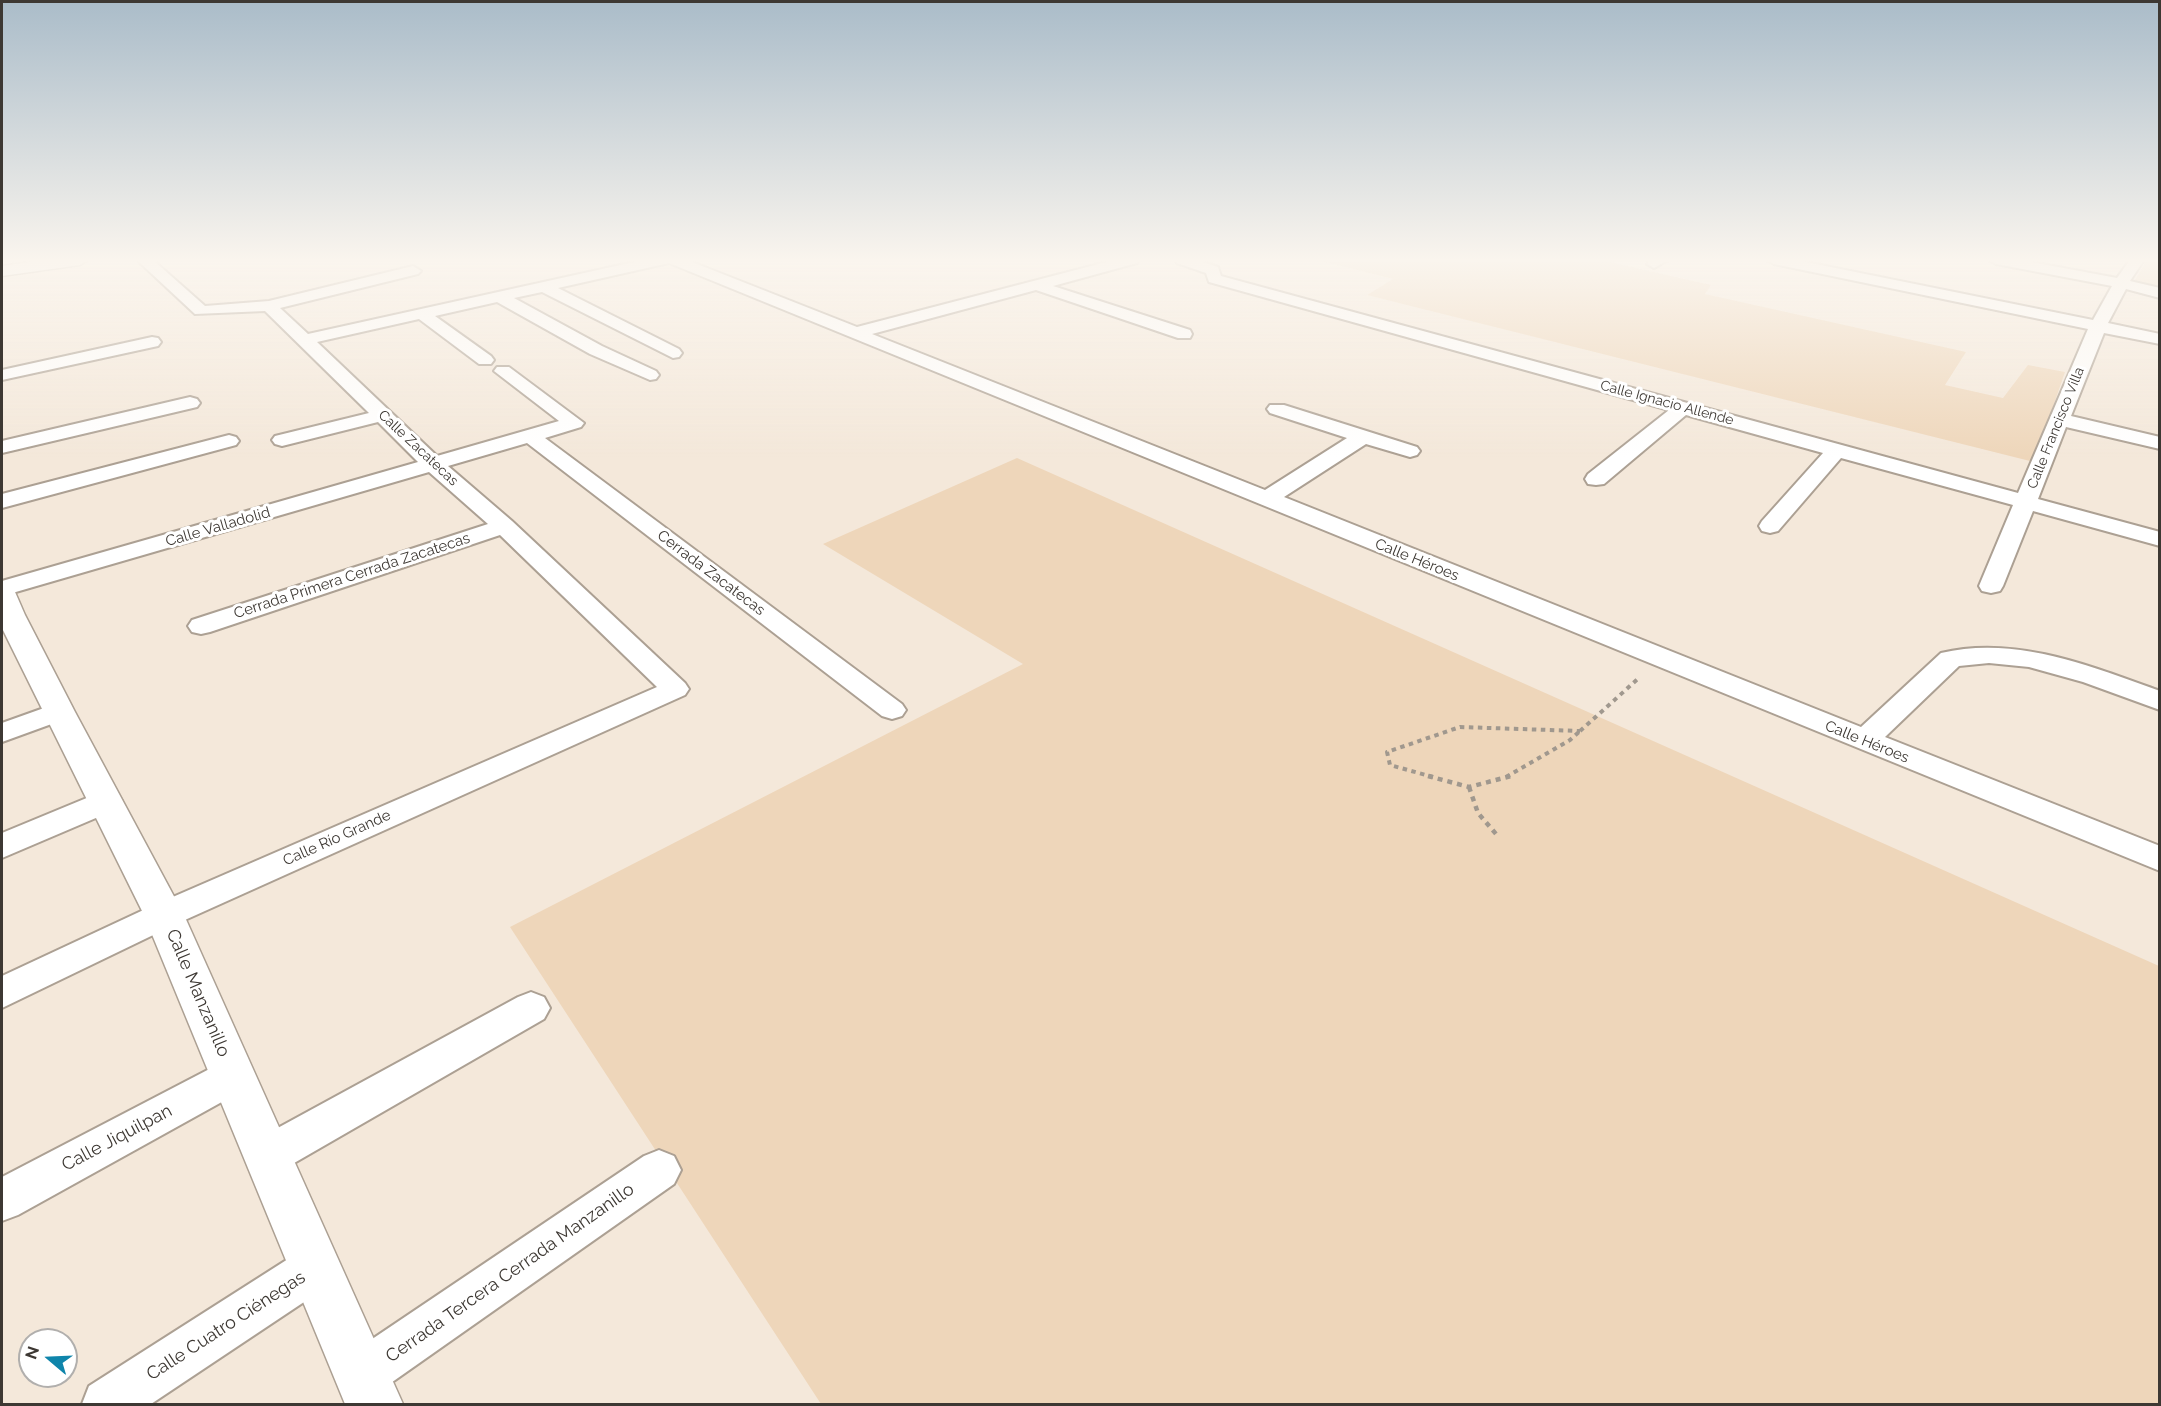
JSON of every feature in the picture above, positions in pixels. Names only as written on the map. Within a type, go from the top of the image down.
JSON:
[{"type":"street","name":"Calle Zacatecas","points":[[289,326],[434,465],[504,526],[675,689]]},
{"type":"street","points":[[304,340],[367,326]]},
{"type":"street","points":[[439,326],[485,360]]},
{"type":"street","points":[[552,326],[596,350],[650,375]]},
{"type":"street","points":[[619,326],[673,353]]},
{"type":"street","name":"Calle Héroes","points":[[837,326],[2160,859]]},
{"type":"street","points":[[855,333],[883,326]]},
{"type":"street","points":[[1159,326],[1184,334]]},
{"type":"street","name":"Calle Ignacio Allende","points":[[1383,326],[2160,539]]},
{"type":"street","points":[[2098,326],[2160,339]]},
{"type":"street","name":"Calle Francisco Villa","points":[[1991,586],[2098,326]]},
{"type":"street","points":[[2,375],[152,342]]},
{"type":"street","name":"Calle Valladolid","points":[[4,603],[434,465],[574,423],[502,371]]},
{"type":"street","points":[[2,447],[190,403]]},
{"type":"street","points":[[1277,408],[1410,451]]},
{"type":"street","points":[[1596,479],[1683,408]]},
{"type":"street","points":[[282,440],[383,415]]},
{"type":"street","points":[[2060,420],[2160,443]]},
{"type":"street","name":"Cerrada Zacatecas","points":[[530,436],[892,710]]},
{"type":"street","points":[[1266,499],[1362,437]]},
{"type":"street","points":[[2,501],[229,441]]},
{"type":"street","points":[[1770,526],[1836,450]]},
{"type":"street","name":"Cerrada Primera Cerrada Zacatecas","points":[[201,626],[504,526]]},
{"type":"street","name":"Calle Manzanillo","points":[[4,603],[164,915],[368,1390]]},
{"type":"street","points":[[1864,740],[1951,659],[1989,655],[2031,659],[2093,675],[2160,701]]},
{"type":"street","name":"Calle Río Grande","points":[[2,993],[164,915],[675,689]]},
{"type":"street","points":[[2,733],[58,712]]},
{"type":"street","points":[[2,846],[106,801]]},
{"type":"street","points":[[267,1156],[531,1008]]},
{"type":"street","name":"Calle Jiquilpan","points":[[2,1200],[233,1076]]},
{"type":"street","name":"Cerrada Tercera Cerrada Manzanillo","points":[[368,1390],[659,1170]]},
{"type":"street","name":"Calle Cuatro Ciénegas","points":[[107,1404],[315,1268]]},
{"type":"path","points":[[1581,731],[1460,727],[1387,752],[1390,765],[1469,786],[1510,776],[1570,740],[1581,731],[1630,687],[1659,657]]},
{"type":"path","points":[[1469,786],[1480,819],[1496,834]]},
{"type":"shaded area","points":[[1489,326],[1847,326],[1966,352],[1945,385],[2003,398],[2028,365],[2065,372],[2034,462]]},
{"type":"shaded area","points":[[1017,458],[2159,966],[2159,1404],[821,1404],[510,927],[1023,664],[823,544]]}]
